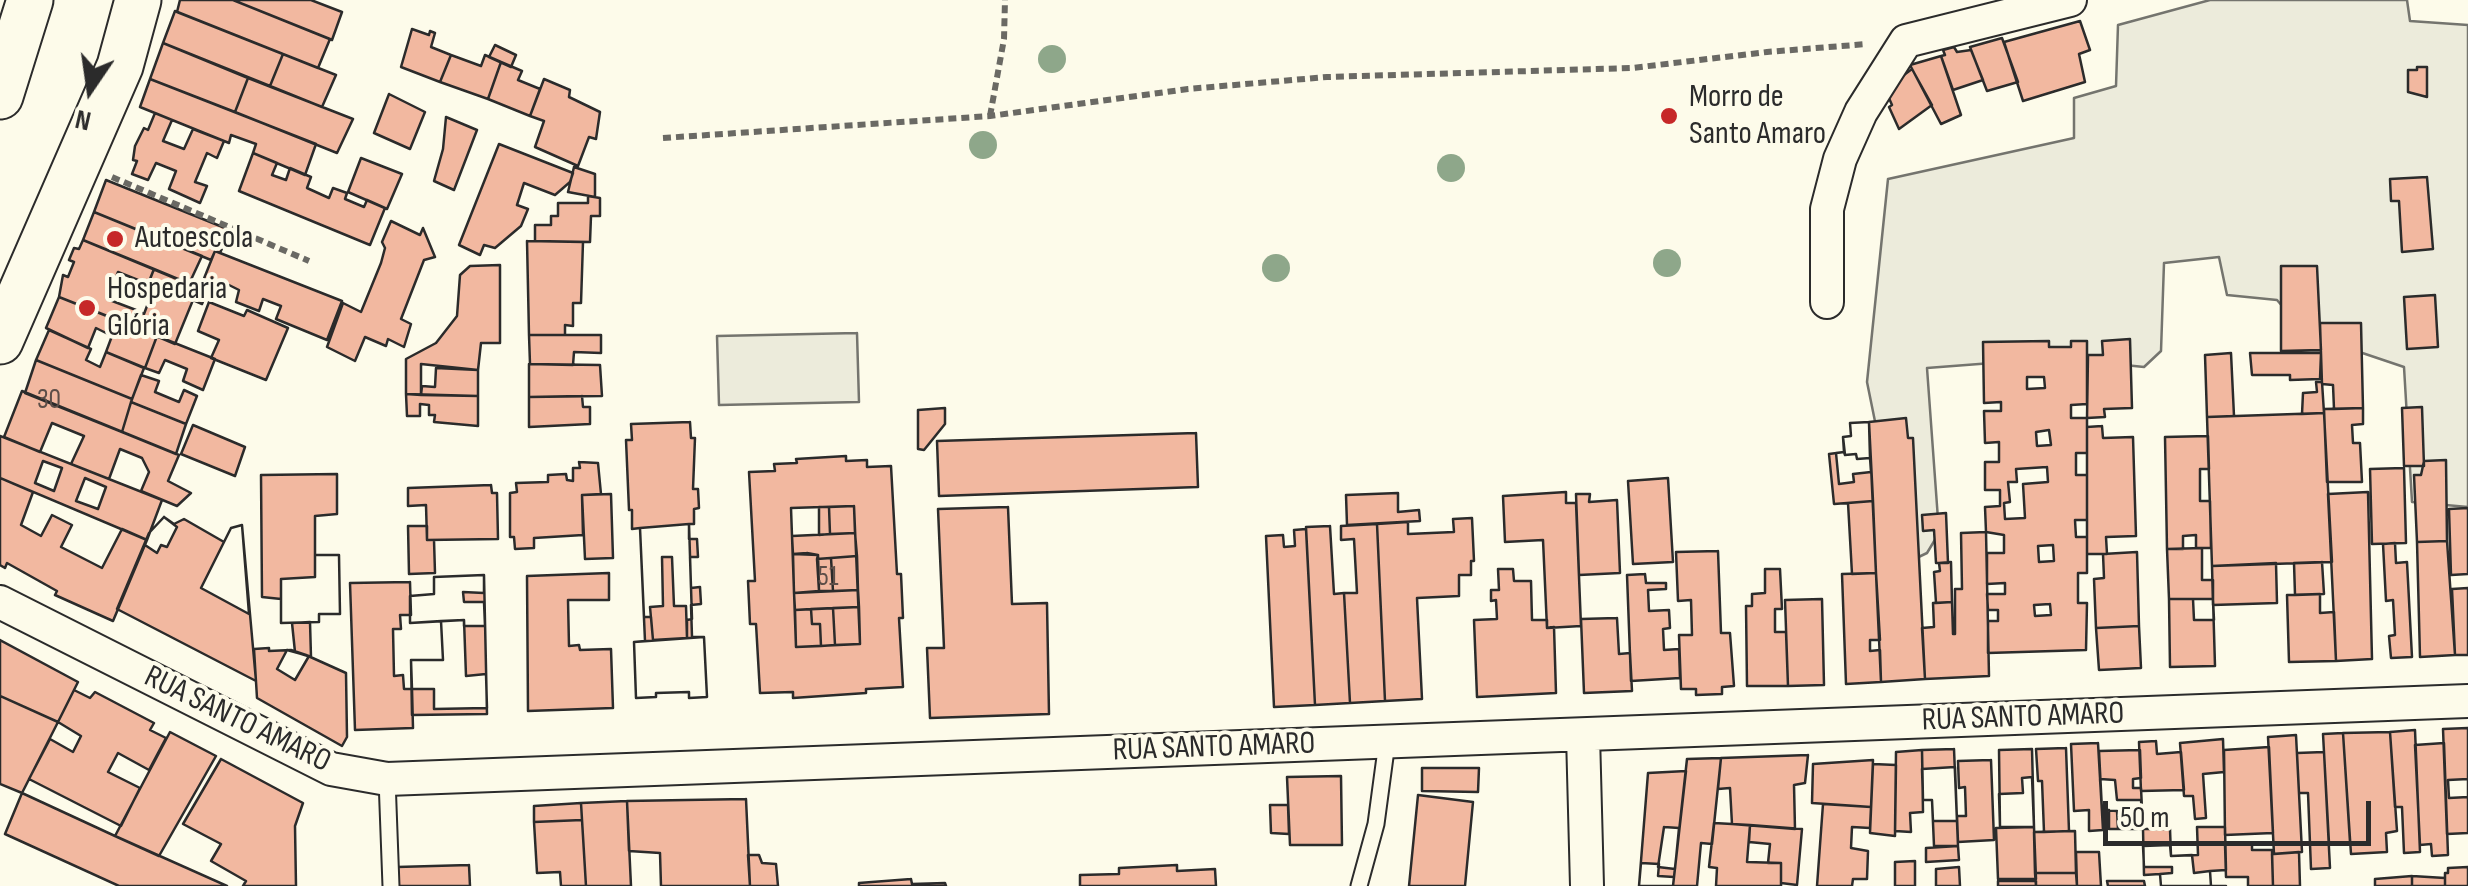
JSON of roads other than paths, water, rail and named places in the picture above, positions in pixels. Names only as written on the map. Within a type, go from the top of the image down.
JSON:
[{"type":"main road","points":[[0,96],[30,0]]},
{"type":"main road","points":[[0,340],[120,66],[138,0]]},
{"type":"street","points":[[1827,302],[1827,209],[1840,159],[1861,112],[1906,41],[2070,0]]},
{"type":"street","name":"RUA SANTO AMARO","points":[[0,602],[331,769],[387,779],[2468,701]]},
{"type":"street","points":[[1584,735],[1587,886]]},
{"type":"lane","points":[[1359,886],[1376,824],[1387,742]]},
{"type":"lane","points":[[387,779],[390,886]]},
{"type":"place","name":"Morro de Santo Amaro","points":[[1669,116]]},
{"type":"place","name":"Autoescola","points":[[115,239]]},
{"type":"place","name":"Hospedaria Glória","points":[[87,308]]}]
